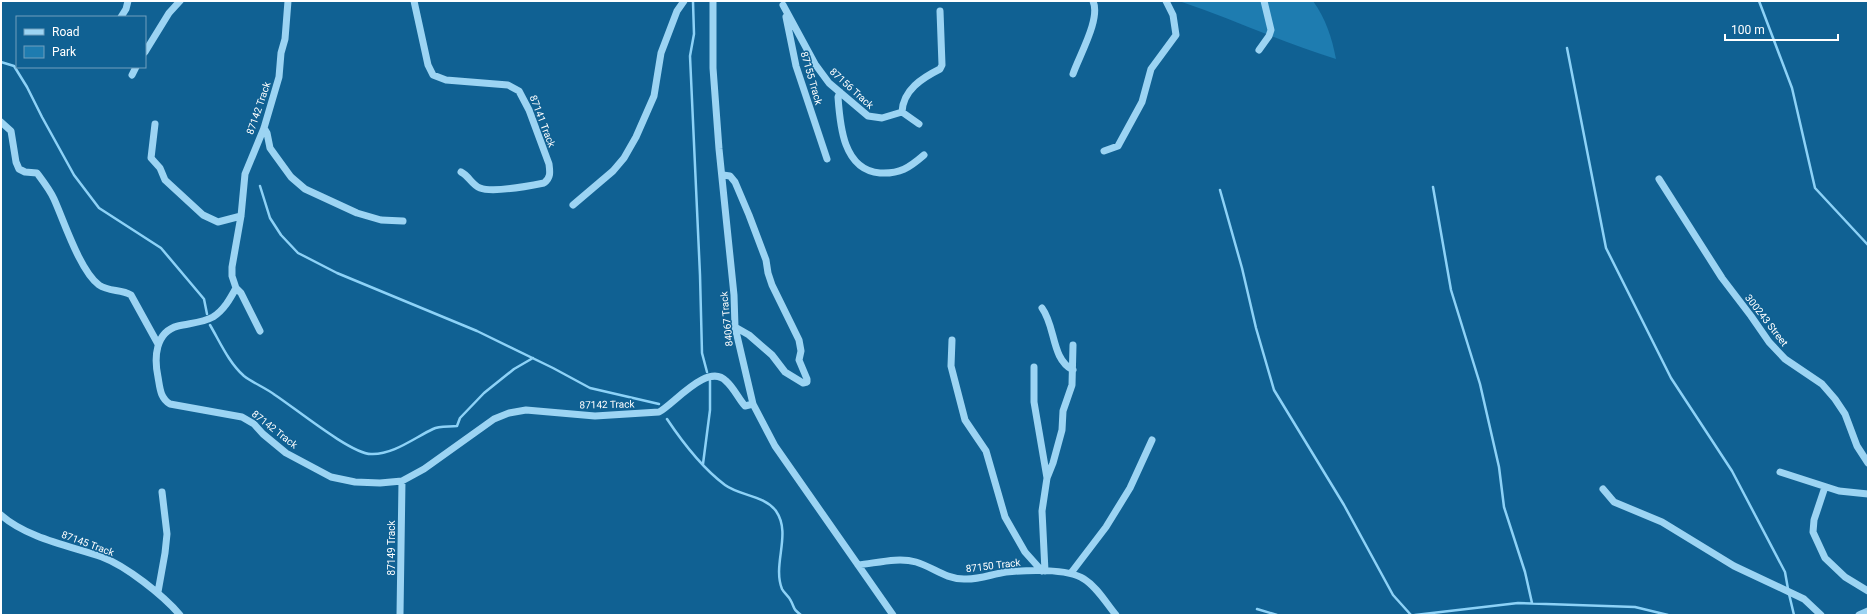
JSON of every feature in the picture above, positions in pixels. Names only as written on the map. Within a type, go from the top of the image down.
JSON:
[{"type":"street","points":[[122,16],[126,9],[128,1]]},
{"type":"street","points":[[146,50],[169,13],[180,1]]},
{"type":"street","name":"87142 Track","points":[[260,331],[236,288],[232,276],[232,267],[241,216],[245,174],[264,128],[279,77],[281,53],[285,39],[288,1]]},
{"type":"street","name":"87141 Track","points":[[414,1],[428,65],[433,75],[446,80],[508,85],[519,91],[529,110],[549,164],[550,172],[549,179],[544,183],[494,190],[479,188],[461,172]]},
{"type":"street","points":[[573,205],[613,171],[624,158],[636,137],[654,96],[661,53],[677,11],[684,1]]},
{"type":"street","name":"84067 Track","points":[[713,1],[713,68],[719,149],[723,175],[734,295],[735,327],[753,404],[775,446],[893,615]]},
{"type":"street","points":[[1073,74],[1091,29],[1095,10],[1093,1]]},
{"type":"street","points":[[1104,151],[1118,146],[1142,102],[1151,69],[1176,34],[1173,15],[1166,1]]},
{"type":"street","points":[[1259,50],[1269,36],[1271,30],[1264,1]]},
{"type":"street","name":"87156 Track","points":[[782,3],[825,79],[866,114],[873,118],[887,117],[902,112]]},
{"type":"street","name":"87155 Track","points":[[782,3],[796,66],[827,159]]},
{"type":"street","points":[[919,124],[902,112],[904,98],[909,90],[940,69],[942,65],[940,11]]},
{"type":"street","points":[[132,75],[136,68]]},
{"type":"street","points":[[840,92],[838,97],[841,127],[845,141],[853,158],[860,165],[876,172],[898,172],[913,164],[924,155]]},
{"type":"street","points":[[1,122],[11,130],[16,162],[19,169],[25,172],[37,173],[52,194],[79,257],[94,281],[103,288],[125,292],[131,296],[158,344]]},
{"type":"street","points":[[155,124],[151,158],[160,168],[165,180],[203,215],[215,221],[225,221],[241,216]]},
{"type":"street","points":[[264,128],[270,148],[275,156],[291,177],[305,189],[357,213],[381,220],[403,221]]},
{"type":"street","points":[[723,175],[730,176],[736,182],[766,260],[772,285],[799,340],[801,351],[799,360],[808,379],[807,382],[803,383],[785,372],[772,355],[749,335],[735,327]]},
{"type":"street","name":"300243 Street","points":[[1659,180],[1722,278],[1769,342],[1785,359],[1822,384],[1835,399],[1845,414],[1857,446],[1868,463]]},
{"type":"street","points":[[158,344],[162,335],[168,330],[177,326],[204,321],[223,310],[236,288]]},
{"type":"street","points":[[1042,308],[1050,322],[1062,360],[1067,367],[1073,370]]},
{"type":"street","points":[[952,340],[951,366],[965,420],[986,452],[1005,517],[1026,552],[1044,571]]},
{"type":"street","name":"87142 Track","points":[[158,344],[157,372],[161,394],[170,404],[242,417],[254,424],[263,434],[286,453],[331,477],[365,482],[402,481],[424,469],[494,419],[518,411],[561,412],[595,416],[658,412],[666,409],[699,381],[712,376],[721,377],[727,381],[738,399],[745,406],[753,404]]},
{"type":"street","points":[[1044,571],[1042,519],[1047,478],[1053,463],[1062,430],[1063,411],[1071,390],[1073,345]]},
{"type":"street","points":[[1034,366],[1034,402],[1047,478]]},
{"type":"street","points":[[1071,573],[1106,527],[1130,488],[1152,440]]},
{"type":"street","points":[[1780,472],[1825,487],[1853,494],[1868,494]]},
{"type":"street","name":"87149 Track","points":[[400,615],[402,481]]},
{"type":"street","points":[[1825,487],[1814,520],[1813,532],[1825,558],[1845,578],[1868,592]]},
{"type":"street","points":[[1603,489],[1614,502],[1662,522],[1734,566],[1804,599],[1821,615]]},
{"type":"street","points":[[158,592],[165,553],[166,534],[162,492]]},
{"type":"street","name":"87145 Track","points":[[1,515],[16,526],[76,550],[110,561],[158,592],[180,615]]},
{"type":"street","name":"87150 Track","points":[[858,565],[908,560],[942,575],[963,579],[976,579],[1006,572],[1044,571],[1071,573],[1089,582],[1116,615]]},
{"type":"street","points":[[1859,615],[1868,611]]},
{"type":"green space","points":[[1179,1],[1313,1],[1322,15],[1328,29],[1336,59],[1296,45]]},
{"type":"waterway","points":[[1759,1],[1792,88],[1815,188],[1868,245]]},
{"type":"waterway","points":[[693,2],[694,34],[690,56],[702,353],[707,372]]},
{"type":"waterway","points":[[1567,48],[1606,248],[1671,378],[1732,471],[1785,572],[1788,589]]},
{"type":"waterway","points":[[1,62],[14,66],[27,87],[74,175],[99,208],[161,248],[204,299],[207,314]]},
{"type":"waterway","points":[[260,186],[270,218],[281,235],[298,253],[337,273],[477,331],[590,388],[659,404]]},
{"type":"waterway","points":[[1433,187],[1451,290],[1480,384],[1499,467],[1504,507],[1525,572],[1532,603]]},
{"type":"waterway","points":[[1220,190],[1242,268],[1256,328],[1274,390],[1344,505],[1393,595],[1411,615]]},
{"type":"waterway","points":[[210,325],[229,359],[244,376],[271,392],[350,447],[371,454],[379,454],[395,449],[435,428],[457,426],[460,418],[484,393],[514,369],[533,358]]},
{"type":"waterway","points":[[703,464],[710,410],[710,381]]},
{"type":"waterway","points":[[667,419],[693,454],[716,478],[731,489],[765,502],[776,511],[782,529],[779,570],[782,589],[790,599],[795,610],[801,615]]},
{"type":"waterway","points":[[1789,594],[1794,615]]},
{"type":"waterway","points":[[1415,615],[1518,603],[1635,607],[1668,615]]},
{"type":"waterway","points":[[1257,609],[1277,615]]}]
